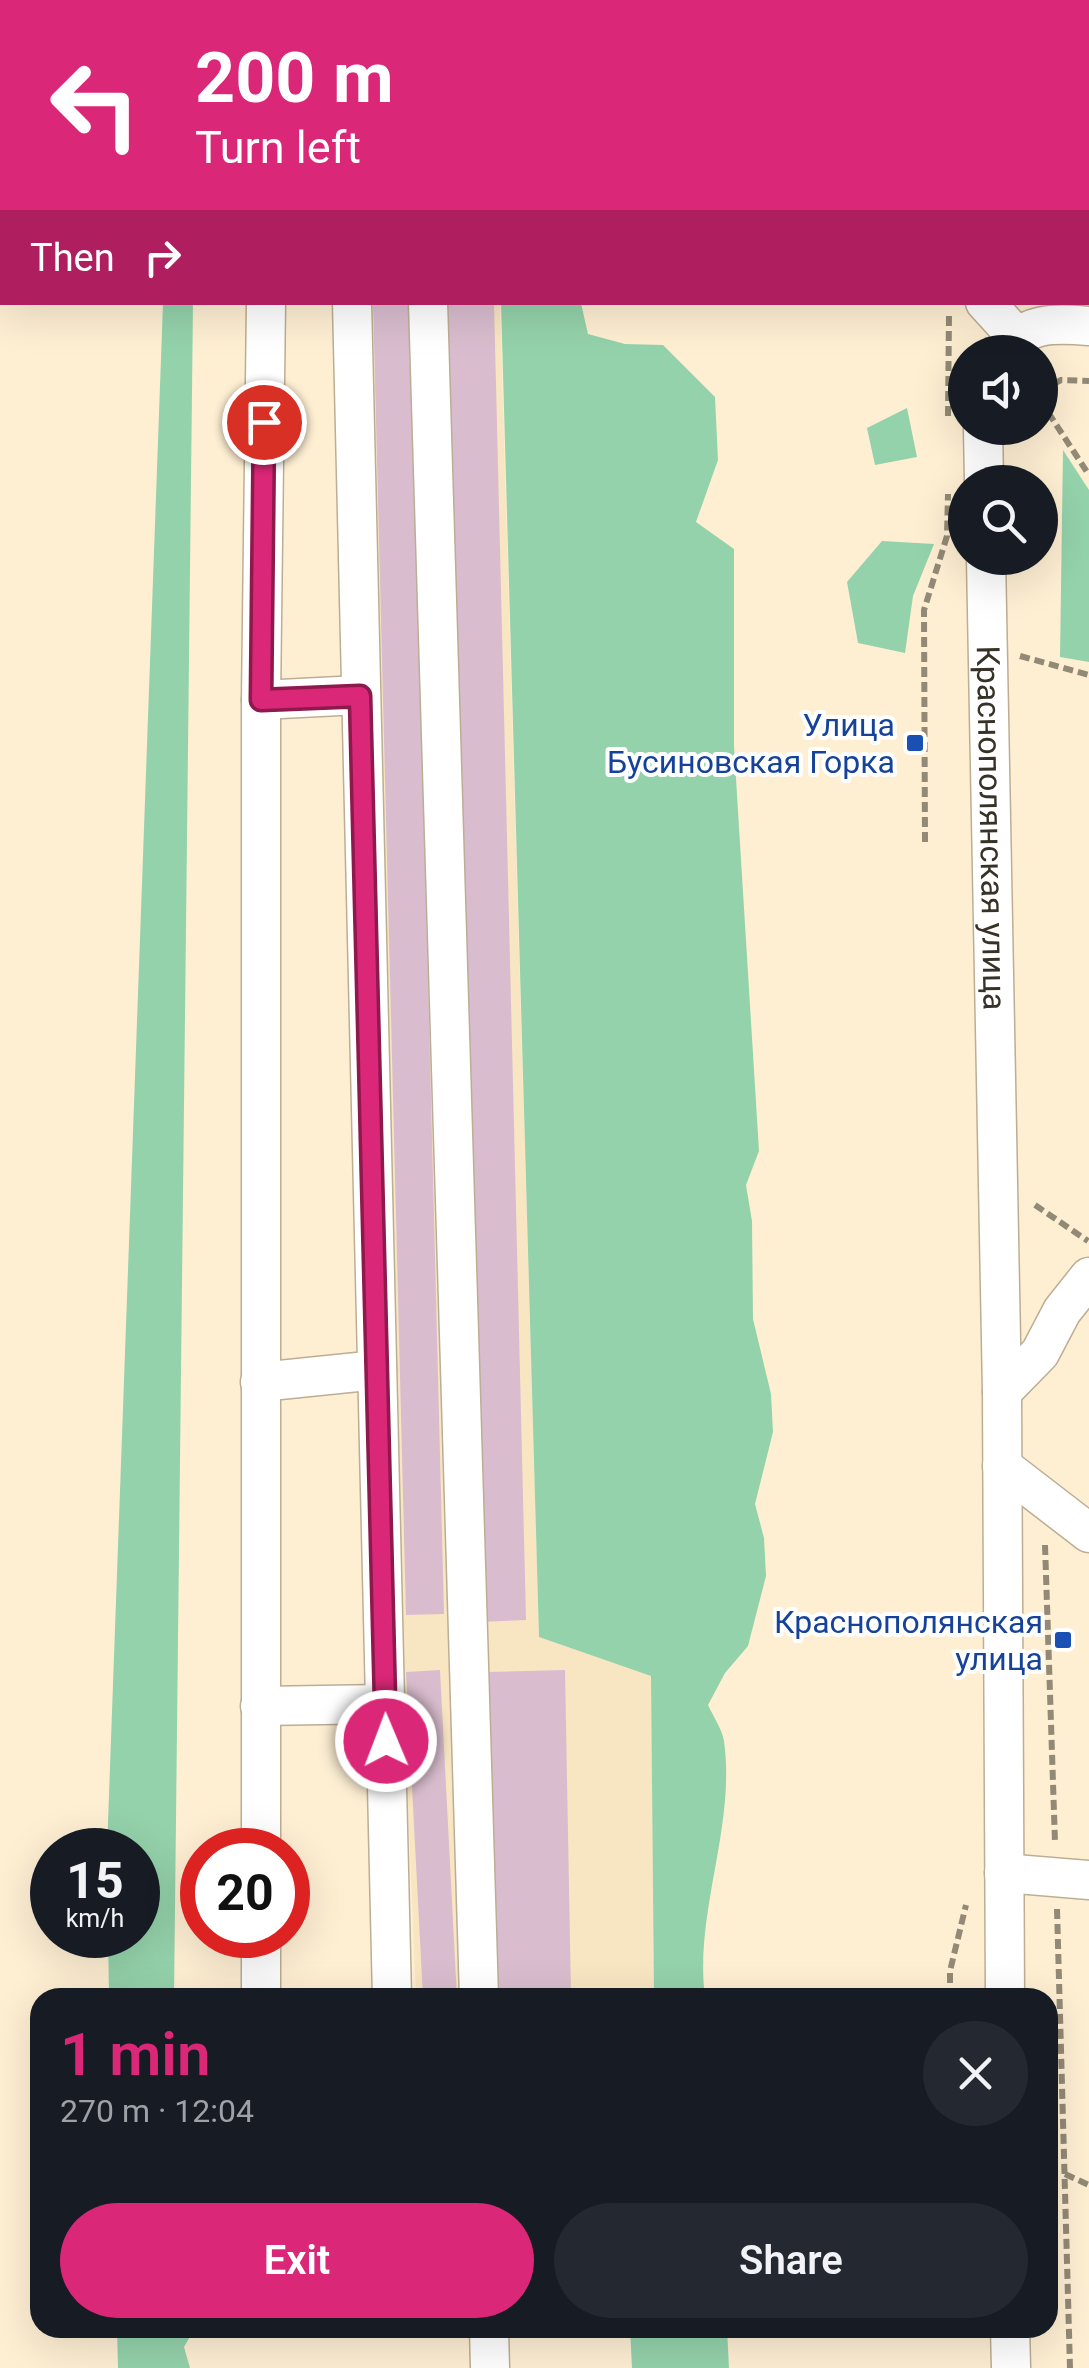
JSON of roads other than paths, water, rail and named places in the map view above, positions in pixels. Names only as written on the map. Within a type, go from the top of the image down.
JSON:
[{"type":"street","points":[[260,1828],[261,700],[266,305]]},
{"type":"street","points":[[352,305],[392,1988]]},
{"type":"street","points":[[428,305],[479,1988]]},
{"type":"street","points":[[988,305],[1011,330],[1038,325],[1089,326]]},
{"type":"street","name":"Краснополянская улица","points":[[986,575],[1002,1392],[1004,1988]]},
{"type":"street","points":[[261,700],[360,696]]},
{"type":"street","points":[[1002,1392],[1040,1353],[1062,1311],[1089,1278]]},
{"type":"street","points":[[260,1382],[377,1370]]},
{"type":"street","points":[[1002,1466],[1089,1533]]},
{"type":"street","points":[[260,1706],[385,1704]]},
{"type":"street","points":[[1004,1873],[1089,1880]]},
{"type":"street","points":[[261,1958],[261,1988]]},
{"type":"street","points":[[489,2338],[490,2368]]},
{"type":"street","points":[[1010,2338],[1012,2368]]},
{"type":"place","name":"Улица Бусиновская Горка","points":[[915,743]]},
{"type":"place","name":"Краснополянская улица","points":[[1063,1640]]}]
